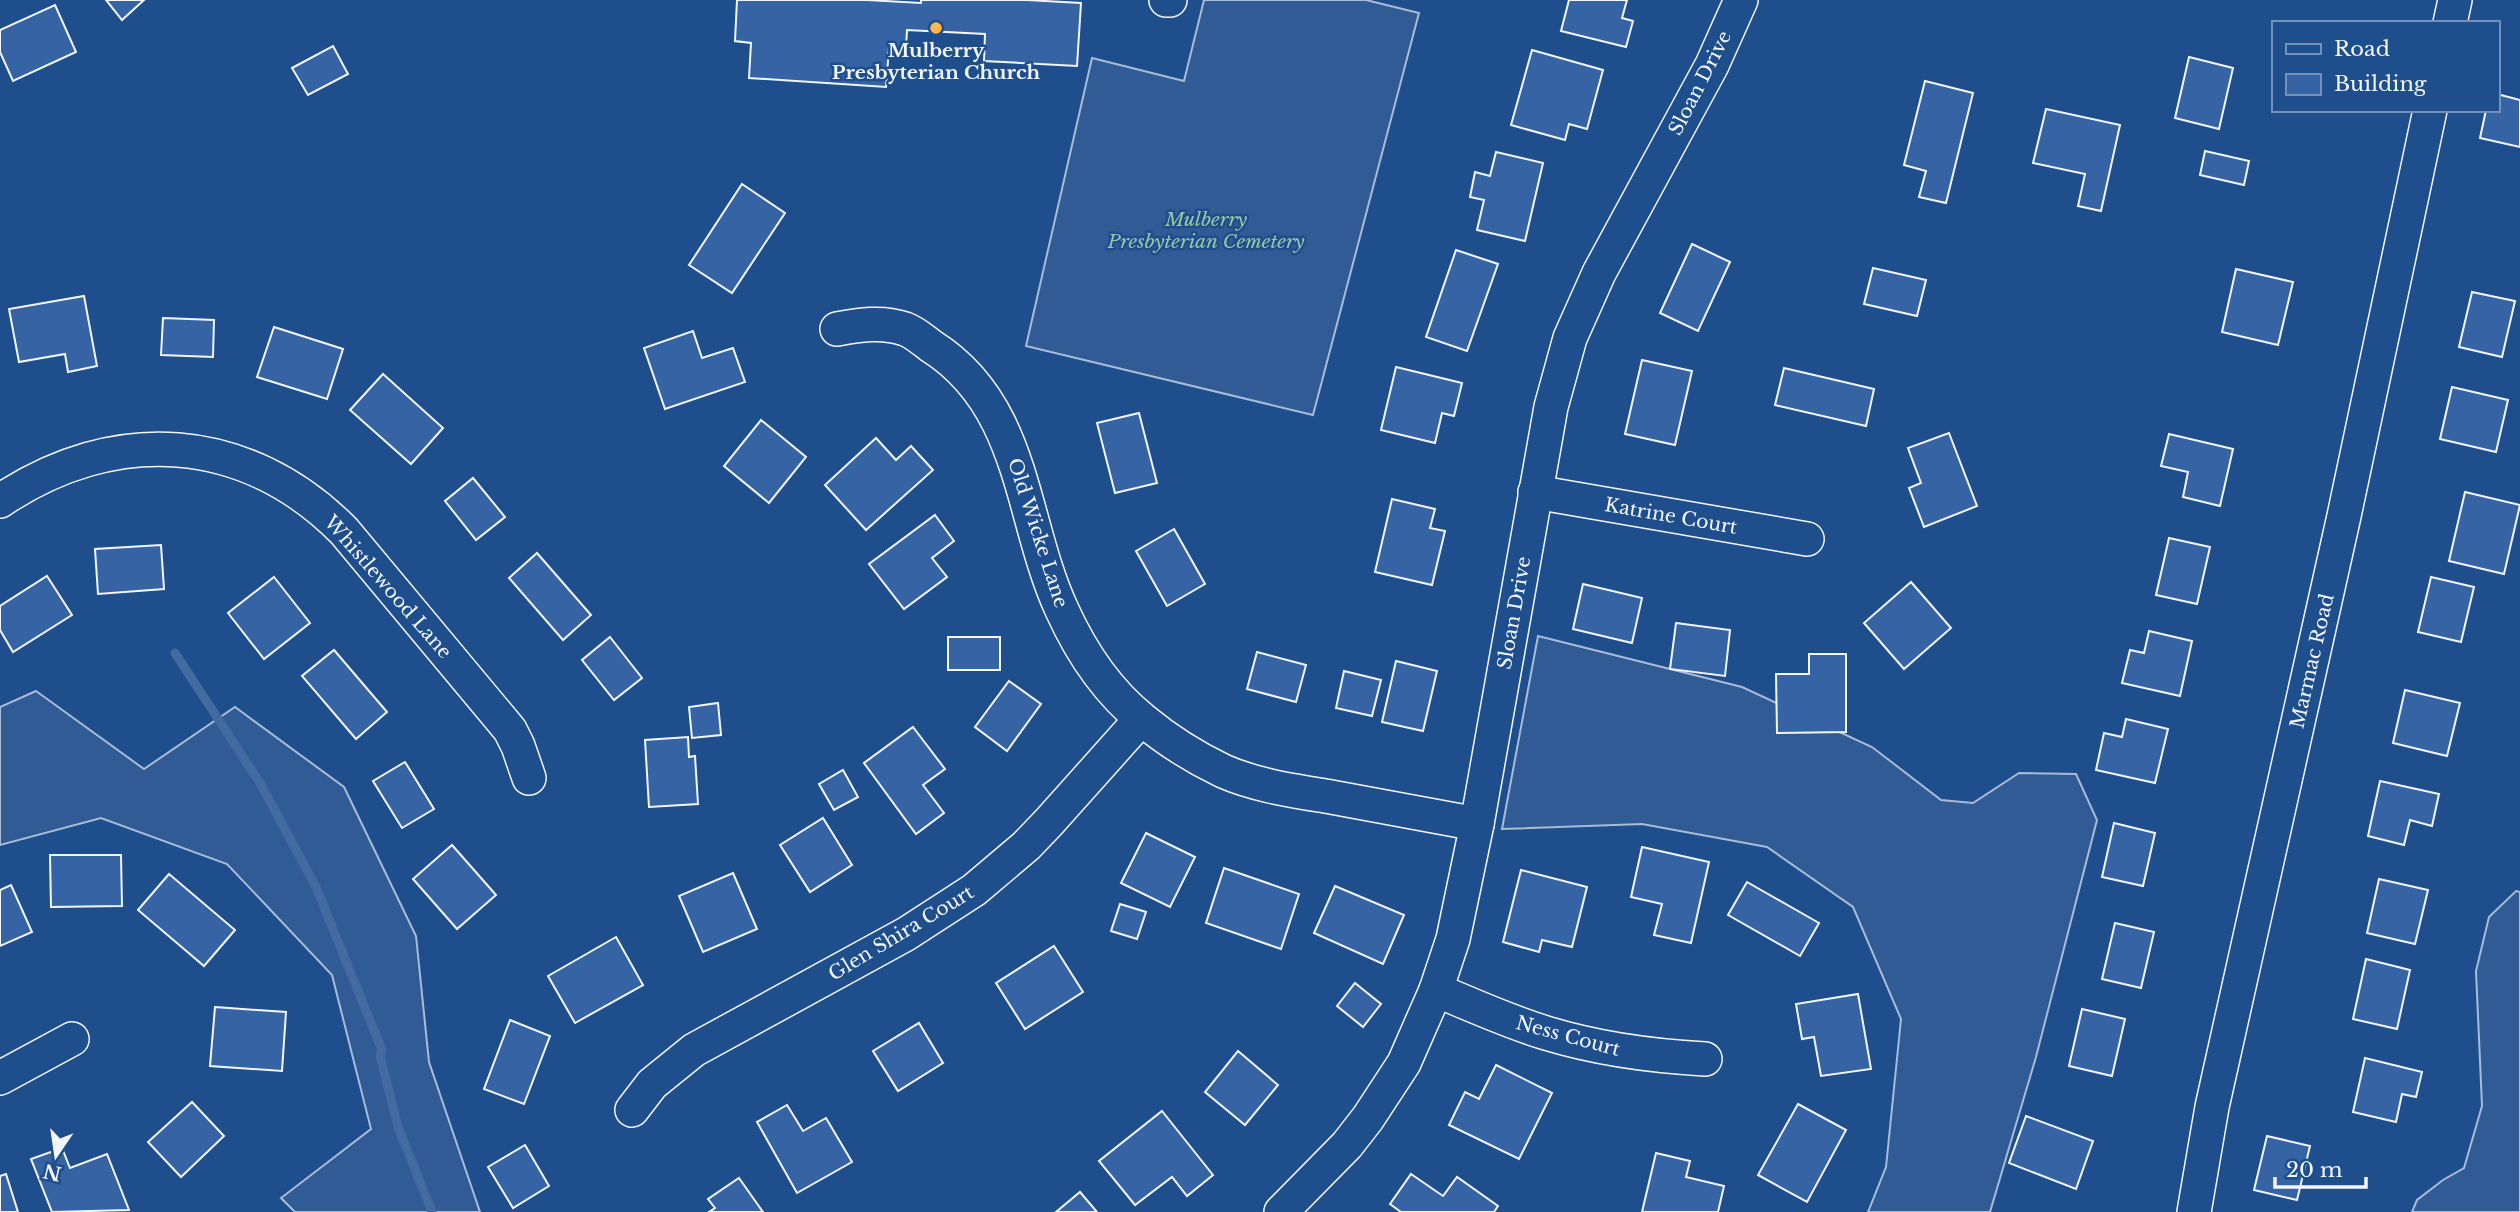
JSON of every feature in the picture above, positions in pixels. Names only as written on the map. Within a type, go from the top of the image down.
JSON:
[{"type":"street","name":"Sloan Drive","points":[[1280,1212],[1347,1145],[1368,1118],[1404,1063],[1436,990],[1453,939],[1477,824],[1551,407],[1570,338],[1599,273],[1712,65],[1741,0]]},
{"type":"street","points":[[2450,21],[2455,0]]},
{"type":"street","name":"Marmac Road","points":[[2194,1212],[2213,1107],[2344,516],[2430,112]]},
{"type":"street","name":"Old Wicke Lane","points":[[837,329],[864,323],[904,328],[942,353],[975,385],[1000,425],[1020,473],[1061,608],[1083,652],[1114,692],[1141,719],[1173,744],[1224,771],[1270,786],[1477,824]]},
{"type":"street","name":"Whistlewood Lane","points":[[0,501],[55,469],[101,454],[146,448],[196,452],[244,464],[287,484],[344,531],[510,730],[529,778]]},
{"type":"street","name":"Katrine Court","points":[[1535,492],[1807,539]]},
{"type":"street","name":"Glen Shira Court","points":[[632,1110],[652,1084],[694,1050],[906,934],[974,890],[1026,846],[1141,719]]},
{"type":"street","name":"Ness Court","points":[[1436,990],[1546,1033],[1613,1050],[1705,1059]]},
{"type":"street","points":[[0,1078],[72,1039]]},
{"type":"shaded area","name":"Mulberry Presbyterian Cemetery","points":[[1204,0],[1366,0],[1419,13],[1313,415],[1026,346],[1092,58],[1184,81]]},
{"type":"shaded area","points":[[1538,636],[1742,687],[1872,747],[1941,800],[1973,803],[2019,773],[2076,774],[2097,820],[2036,1057],[1990,1212],[1868,1212],[1886,1167],[1901,1019],[1853,907],[1767,847],[1642,824],[1502,829]]},
{"type":"shaded area","points":[[36,691],[144,769],[235,707],[344,787],[416,936],[429,1062],[480,1212],[295,1212],[281,1198],[371,1129],[332,975],[227,864],[101,818],[0,845],[0,707]]},
{"type":"shaded area","points":[[2516,891],[2520,892],[2520,1212],[2412,1212],[2417,1200],[2464,1168],[2482,1106],[2476,971],[2489,917]]},
{"type":"building","points":[[106,0],[144,0],[122,20]]},
{"type":"building","points":[[737,0],[867,0],[921,3],[921,0],[1027,0],[1081,3],[1077,66],[984,61],[985,34],[907,30],[906,48],[889,48],[886,87],[749,78],[751,43],[735,41]]},
{"type":"building","points":[[1569,0],[1627,0],[1622,18],[1633,21],[1626,47],[1561,31]]},
{"type":"building","points":[[55,5],[76,52],[13,81],[0,52],[0,30]]},
{"type":"building","points":[[333,46],[348,74],[308,95],[292,68]]},
{"type":"building","points":[[1532,50],[1603,70],[1587,129],[1569,124],[1565,140],[1511,125]]},
{"type":"building","points":[[2189,57],[2233,68],[2219,129],[2175,118]]},
{"type":"building","points":[[1925,81],[1973,93],[1946,203],[1919,197],[1926,171],[1904,165]]},
{"type":"building","points":[[2499,95],[2520,100],[2520,147],[2480,138],[2486,112],[2499,112]]},
{"type":"building","points":[[2046,109],[2120,125],[2101,211],[2078,206],[2085,174],[2033,163]]},
{"type":"building","points":[[2205,151],[2249,161],[2244,185],[2200,175]]},
{"type":"building","points":[[1496,152],[1543,163],[1525,241],[1477,230],[1484,200],[1470,197],[1475,172],[1490,176]]},
{"type":"building","points":[[742,184],[785,213],[732,293],[689,265]]},
{"type":"building","points":[[1692,244],[1730,262],[1698,331],[1660,313]]},
{"type":"building","points":[[1456,250],[1498,264],[1467,351],[1426,337]]},
{"type":"building","points":[[1873,268],[1926,280],[1917,316],[1864,304]]},
{"type":"building","points":[[2236,269],[2293,282],[2278,345],[2222,332]]},
{"type":"building","points":[[2472,292],[2515,301],[2502,357],[2459,347]]},
{"type":"building","points":[[84,296],[97,366],[68,372],[65,354],[19,362],[9,309]]},
{"type":"building","points":[[163,318],[214,320],[213,357],[161,355]]},
{"type":"building","points":[[274,327],[343,349],[327,399],[257,377]]},
{"type":"building","points":[[693,331],[702,358],[733,348],[745,382],[665,409],[644,348]]},
{"type":"building","points":[[1642,360],[1692,371],[1675,445],[1625,434]]},
{"type":"building","points":[[1396,367],[1462,383],[1454,416],[1442,413],[1435,443],[1381,430]]},
{"type":"building","points":[[1784,368],[1874,389],[1866,426],[1775,405]]},
{"type":"building","points":[[383,374],[443,428],[411,464],[350,410]]},
{"type":"building","points":[[2452,387],[2508,400],[2496,452],[2440,439]]},
{"type":"building","points":[[1139,413],[1157,483],[1115,493],[1097,423]]},
{"type":"building","points":[[761,420],[806,457],[769,503],[724,466]]},
{"type":"building","points":[[1949,433],[1977,506],[1924,527],[1909,488],[1921,483],[1908,448]]},
{"type":"building","points":[[2169,434],[2233,449],[2220,506],[2183,497],[2188,472],[2161,466]]},
{"type":"building","points":[[876,438],[896,460],[911,446],[933,470],[866,530],[825,485]]},
{"type":"building","points":[[473,478],[505,517],[476,540],[445,501]]},
{"type":"building","points":[[2465,492],[2520,505],[2504,574],[2449,561]]},
{"type":"building","points":[[1392,499],[1435,509],[1430,528],[1445,531],[1432,585],[1375,572]]},
{"type":"building","points":[[935,515],[954,541],[932,558],[947,577],[904,609],[869,564]]},
{"type":"building","points":[[1174,529],[1205,584],[1167,606],[1136,551]]},
{"type":"building","points":[[2169,538],[2210,547],[2197,604],[2156,595]]},
{"type":"building","points":[[161,545],[164,589],[98,594],[95,549]]},
{"type":"building","points":[[537,553],[591,615],[563,640],[509,578]]},
{"type":"building","points":[[47,576],[72,615],[13,652],[0,630],[0,606]]},
{"type":"building","points":[[274,577],[310,623],[264,659],[228,613]]},
{"type":"building","points":[[2431,577],[2474,587],[2461,642],[2418,632]]},
{"type":"building","points":[[1911,582],[1951,628],[1904,669],[1864,623]]},
{"type":"building","points":[[1583,584],[1642,598],[1632,643],[1573,629]]},
{"type":"building","points":[[1676,623],[1730,630],[1725,676],[1670,669]]},
{"type":"building","points":[[2149,631],[2192,641],[2180,696],[2122,683],[2130,650],[2144,653]]},
{"type":"building","points":[[610,637],[642,678],[614,700],[582,660]]},
{"type":"building","points":[[948,637],[1000,637],[1000,670],[948,670]]},
{"type":"building","points":[[334,650],[387,712],[356,739],[302,676]]},
{"type":"building","points":[[1257,652],[1306,665],[1296,702],[1247,689]]},
{"type":"building","points":[[1809,654],[1846,654],[1846,732],[1777,733],[1776,674],[1809,674]]},
{"type":"building","points":[[1396,661],[1437,671],[1423,731],[1382,722]]},
{"type":"building","points":[[1344,671],[1381,680],[1372,716],[1336,708]]},
{"type":"building","points":[[1009,681],[1041,704],[1007,751],[975,727]]},
{"type":"building","points":[[2405,690],[2460,703],[2447,756],[2393,743]]},
{"type":"building","points":[[718,703],[721,735],[692,738],[689,707]]},
{"type":"building","points":[[2126,719],[2168,729],[2155,783],[2096,770],[2104,733],[2122,737]]},
{"type":"building","points":[[913,727],[945,769],[923,785],[944,813],[916,834],[864,763]]},
{"type":"building","points":[[688,737],[689,757],[695,756],[698,804],[649,807],[645,740]]},
{"type":"building","points":[[405,762],[434,809],[402,828],[373,781]]},
{"type":"building","points":[[843,770],[858,797],[834,810],[819,784]]},
{"type":"building","points":[[2380,781],[2439,794],[2432,826],[2410,820],[2404,845],[2368,836]]},
{"type":"building","points":[[823,818],[852,865],[810,892],[780,845]]},
{"type":"building","points":[[2114,823],[2155,833],[2143,886],[2102,877]]},
{"type":"building","points":[[1146,833],[1195,857],[1170,907],[1121,883]]},
{"type":"building","points":[[452,845],[496,895],[457,929],[413,879]]},
{"type":"building","points":[[1642,847],[1709,862],[1691,943],[1654,935],[1662,904],[1631,897]]},
{"type":"building","points":[[50,855],[121,855],[122,906],[51,907]]},
{"type":"building","points":[[1224,868],[1299,894],[1281,949],[1206,923]]},
{"type":"building","points":[[1521,870],[1587,887],[1572,947],[1542,940],[1539,952],[1503,942]]},
{"type":"building","points":[[733,873],[757,929],[703,952],[679,896]]},
{"type":"building","points":[[169,874],[235,930],[204,966],[138,910]]},
{"type":"building","points":[[2379,879],[2428,890],[2415,944],[2367,933]]},
{"type":"building","points":[[1747,882],[1819,923],[1800,956],[1728,915]]},
{"type":"building","points":[[11,885],[32,932],[0,946],[0,890]]},
{"type":"building","points":[[1335,886],[1404,915],[1383,964],[1314,933]]},
{"type":"building","points":[[1120,904],[1146,912],[1137,939],[1111,931]]},
{"type":"building","points":[[2115,923],[2154,932],[2141,988],[2102,979]]},
{"type":"building","points":[[616,937],[643,985],[575,1023],[548,976]]},
{"type":"building","points":[[1054,946],[1083,992],[1025,1029],[996,983]]},
{"type":"building","points":[[2366,959],[2410,970],[2397,1029],[2353,1019]]},
{"type":"building","points":[[1355,983],[1381,1004],[1363,1027],[1337,1006]]},
{"type":"building","points":[[1858,994],[1871,1069],[1821,1076],[1814,1037],[1802,1039],[1796,1004]]},
{"type":"building","points":[[215,1007],[286,1012],[282,1071],[210,1066]]},
{"type":"building","points":[[2082,1009],[2125,1019],[2112,1076],[2069,1066]]},
{"type":"building","points":[[510,1020],[550,1036],[524,1104],[484,1089]]},
{"type":"building","points":[[919,1023],[943,1063],[898,1091],[873,1051]]},
{"type":"building","points":[[1238,1051],[1278,1085],[1245,1125],[1205,1092]]},
{"type":"building","points":[[2365,1058],[2422,1072],[2416,1097],[2402,1094],[2396,1122],[2353,1112]]},
{"type":"building","points":[[1496,1065],[1552,1093],[1519,1159],[1449,1125],[1465,1092],[1479,1099]]},
{"type":"building","points":[[192,1102],[224,1136],[181,1177],[148,1142]]},
{"type":"building","points":[[1798,1104],[1846,1130],[1807,1202],[1758,1175]]},
{"type":"building","points":[[787,1105],[803,1131],[826,1118],[852,1162],[797,1193],[757,1122]]},
{"type":"building","points":[[1162,1111],[1213,1175],[1187,1196],[1172,1177],[1135,1205],[1099,1161]]},
{"type":"building","points":[[2026,1116],[2093,1141],[2076,1189],[2009,1163]]},
{"type":"building","points":[[2267,1136],[2310,1146],[2297,1200],[2254,1190]]},
{"type":"building","points":[[525,1145],[549,1186],[513,1208],[488,1167]]},
{"type":"building","points":[[62,1148],[70,1168],[107,1154],[129,1210],[52,1212],[31,1159]]},
{"type":"building","points":[[1656,1153],[1690,1161],[1686,1177],[1724,1186],[1718,1212],[1642,1212]]},
{"type":"building","points":[[6,1174],[18,1212],[0,1212],[0,1176]]},
{"type":"building","points":[[1411,1174],[1443,1196],[1457,1177],[1498,1206],[1494,1212],[1401,1212],[1390,1204]]},
{"type":"building","points":[[739,1178],[763,1212],[709,1212],[715,1208],[708,1199]]},
{"type":"building","points":[[1080,1192],[1097,1212],[1056,1212]]},
{"type":"waterway","points":[[175,653],[260,783],[316,887],[382,1050],[380,1056],[398,1127],[432,1212]]},
{"type":"place","name":"Mulberry Presbyterian Church","points":[[936,28]]}]
